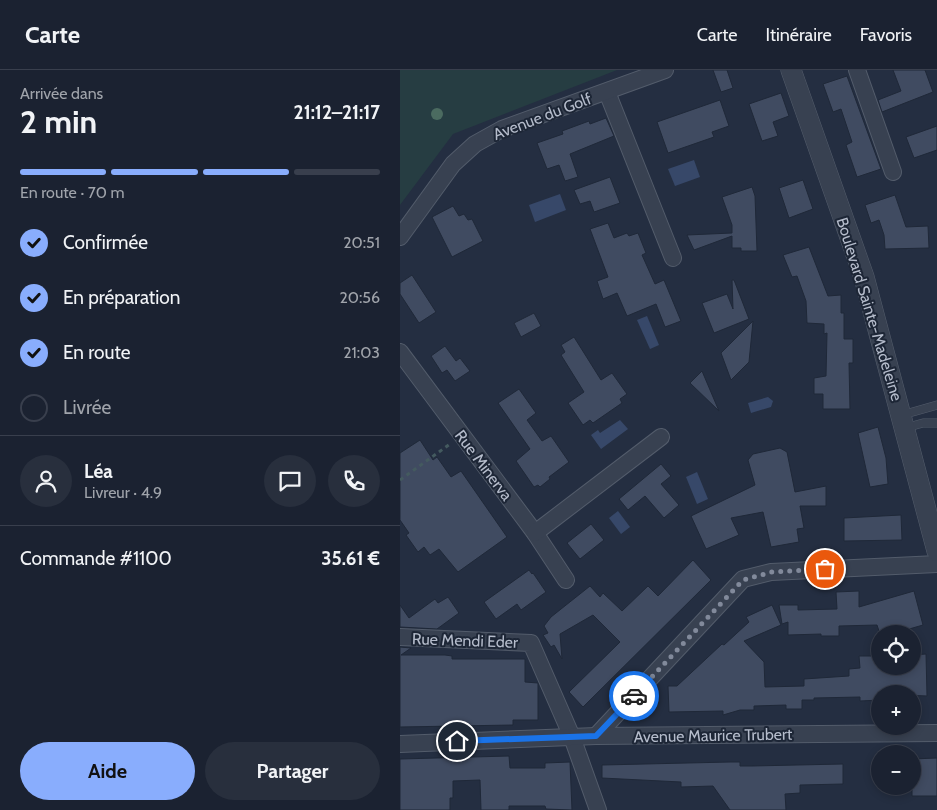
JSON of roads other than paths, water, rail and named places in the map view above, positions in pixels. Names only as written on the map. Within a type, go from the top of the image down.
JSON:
[{"type":"street","name":"Avenue du Golf","points":[[400,236],[453,164],[474,144],[502,129],[665,70]]},
{"type":"street","name":"Boulevard Sainte-Madeleine","points":[[791,70],[864,277],[937,551]]},
{"type":"street","points":[[857,70],[893,172]]},
{"type":"street","points":[[607,92],[673,258]]},
{"type":"street","name":"Rue Minerva","points":[[400,352],[535,533],[566,580]]},
{"type":"street","points":[[535,533],[661,437]]},
{"type":"street","points":[[596,736],[743,580],[772,572],[937,564]]},
{"type":"street","name":"Rue Mendi Eder","points":[[400,638],[531,643],[572,737],[598,810]]},
{"type":"street","name":"Avenue Maurice Trubert","points":[[400,744],[596,736],[937,733]]},
{"type":"lane","points":[[903,422],[937,405]]},
{"type":"lane","points":[[903,422],[937,423]]},
{"type":"water","points":[[694,160],[700,177],[675,186],[668,169]]},
{"type":"water","points":[[560,194],[566,210],[535,222],[529,205]]},
{"type":"water","points":[[647,316],[659,345],[650,349],[637,320]]},
{"type":"water","points":[[768,397],[773,401],[771,407],[751,413],[748,403]]},
{"type":"water","points":[[620,420],[628,429],[601,449],[591,435],[598,430],[600,433]]},
{"type":"water","points":[[697,472],[708,499],[697,504],[686,477]]},
{"type":"water","points":[[618,511],[630,527],[621,534],[609,518]]}]
